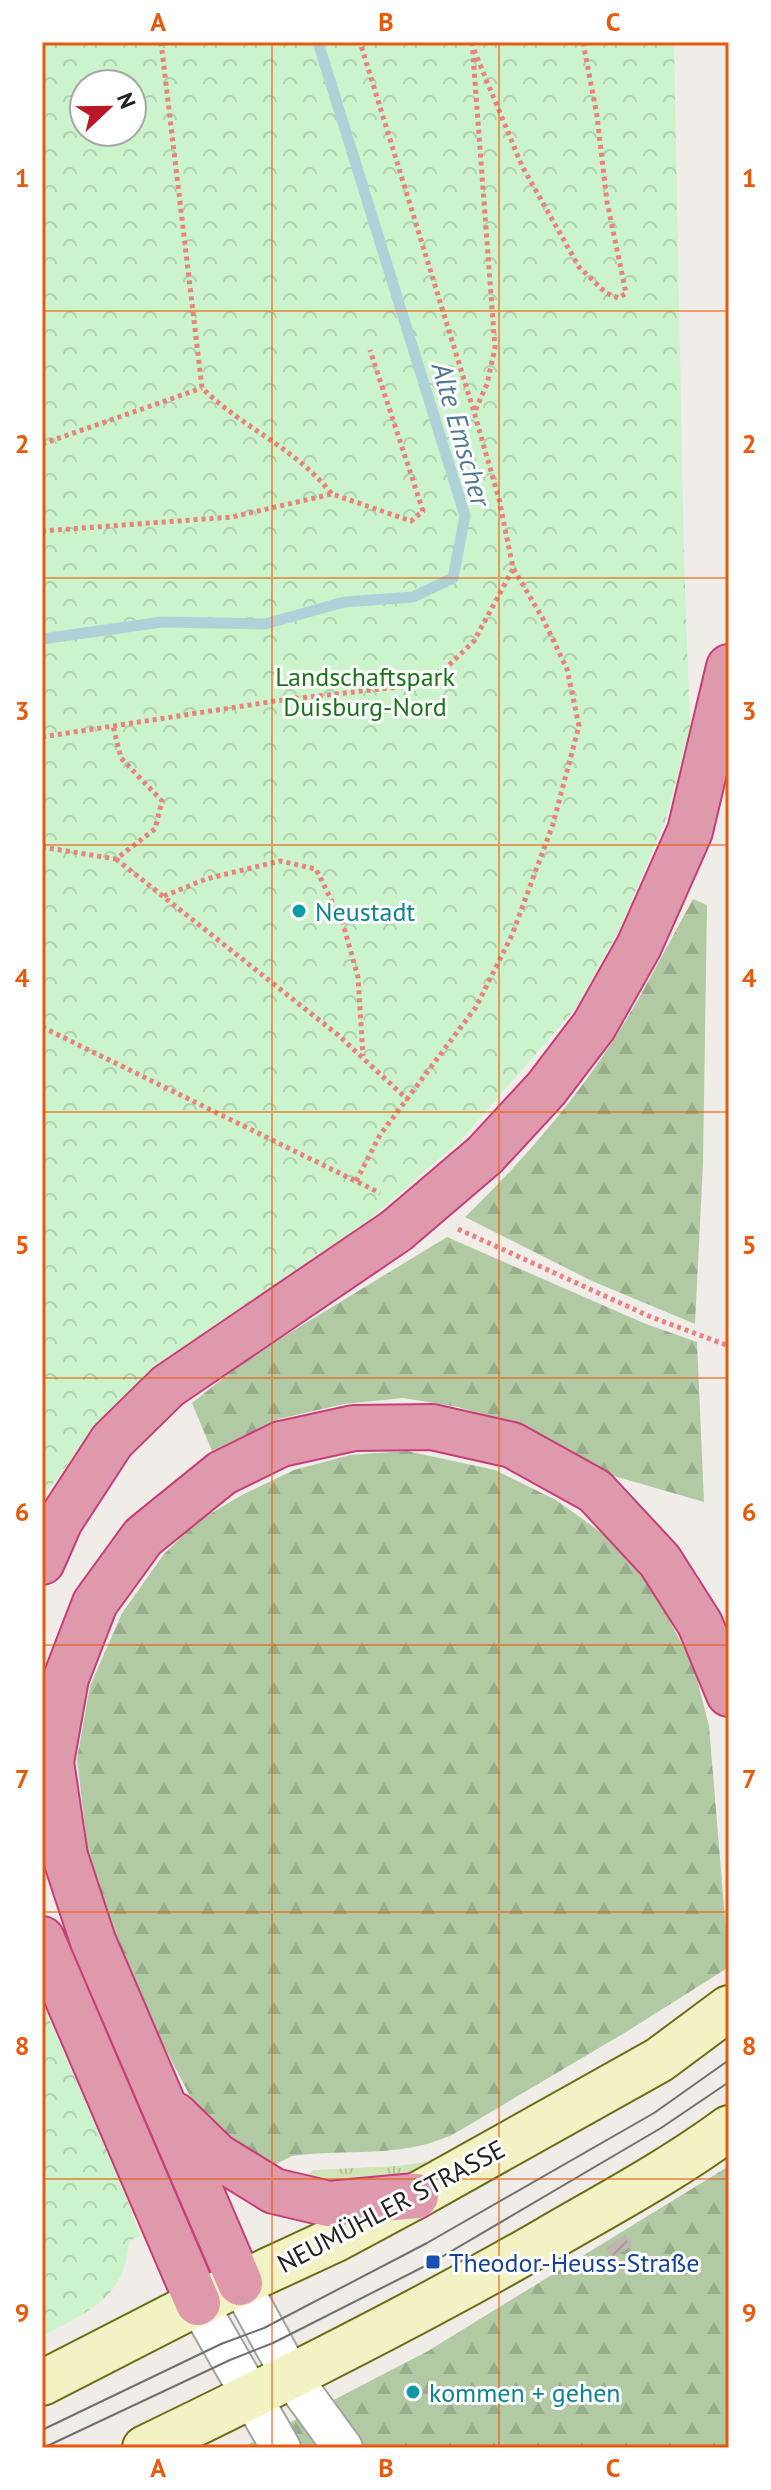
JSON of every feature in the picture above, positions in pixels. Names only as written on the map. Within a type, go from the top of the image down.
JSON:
[{"type":"highway","points":[[42,1562],[60,1521],[112,1441],[168,1386],[390,1213],[485,1155],[546,1089],[594,1026],[639,946],[690,831],[729,667]]},
{"type":"highway","points":[[240,2283],[93,1941],[65,1856],[51,1762],[66,1678],[95,1603],[143,1537],[222,1473],[281,1444],[354,1428],[432,1427],[512,1445],[595,1491],[660,1561],[700,1624],[729,1694]]},
{"type":"highway","points":[[42,1939],[198,2303]]},
{"type":"highway","points":[[162,2102],[217,2156],[274,2191],[329,2204],[416,2196]]},
{"type":"main road","name":"NEUMÜHLER STRASSE","points":[[42,2383],[198,2303],[334,2240],[416,2196],[659,2060],[729,2008]]},
{"type":"main road","points":[[145,2448],[292,2378],[457,2291],[684,2161],[729,2128]]},
{"type":"street","points":[[240,2283],[292,2378],[343,2448]]},
{"type":"street","points":[[198,2303],[281,2448]]},
{"type":"path","points":[[161,42],[202,388],[220,406],[280,444],[313,471],[332,494],[411,521],[423,511],[370,350]]},
{"type":"path","points":[[356,1181],[380,1135],[476,1007],[512,935],[553,824],[579,726],[567,669],[543,619],[513,568],[499,499],[474,412],[360,42]]},
{"type":"path","points":[[472,42],[522,166],[579,267],[606,293],[619,298],[626,293],[607,202],[597,116],[583,42]]},
{"type":"path","points":[[474,50],[495,348],[487,384],[474,412]]},
{"type":"path","points":[[42,444],[202,388]]},
{"type":"path","points":[[42,531],[232,517],[332,494]]},
{"type":"path","points":[[42,737],[282,700],[399,687],[444,670],[474,641],[513,568]]},
{"type":"path","points":[[113,726],[121,758],[162,801],[155,829],[116,859]]},
{"type":"path","points":[[42,847],[116,859],[338,1035],[409,1100]]},
{"type":"path","points":[[164,897],[206,879],[280,861],[316,869],[343,924],[358,977],[363,1058]]},
{"type":"path","points":[[42,1027],[356,1181],[390,1213]]},
{"type":"path","points":[[456,1228],[651,1317],[729,1346]]},
{"type":"green space","name":"Landschaftspark Duisburg-Nord","points":[[42,42],[674,42],[690,728],[665,822],[620,928],[576,1008],[461,1140],[369,1220],[152,1368],[98,1423],[42,1498]]},
{"type":"green space","points":[[693,899],[707,905],[703,1164],[695,1324],[592,1281],[465,1217],[528,1152],[584,1083],[628,1017]]},
{"type":"green space","points":[[447,1237],[646,1324],[697,1342],[704,1502],[614,1476],[519,1425],[458,1407],[403,1398],[344,1404],[279,1419],[212,1451],[192,1403],[250,1357]]},
{"type":"green space","points":[[407,1451],[495,1470],[556,1500],[609,1538],[655,1592],[694,1668],[709,1726],[729,1967],[452,2135],[392,2150],[292,2156],[278,2163],[269,2175],[219,2138],[190,2096],[150,2019],[112,1934],[88,1851],[77,1759],[90,1686],[122,1613],[164,1554],[198,1521],[294,1470],[350,1455]]},
{"type":"green space","points":[[42,2003],[124,2190],[140,2236],[129,2241],[126,2261],[112,2290],[88,2311],[42,2337]]},
{"type":"green space","points":[[428,2164],[407,2176],[350,2190],[305,2176],[314,2170]]},
{"type":"green space","points":[[729,2166],[729,2448],[241,2448],[428,2351]]},
{"type":"building","points":[[625,2236],[631,2245],[613,2257],[607,2248]]},
{"type":"waterway","name":"Alte Emscher","points":[[42,639],[162,622],[265,624],[344,602],[413,597],[453,578],[465,516],[318,42]]},
{"type":"tram line","points":[[42,2430],[221,2344],[264,2328],[427,2243],[654,2113],[729,2060]]},
{"type":"tram line","points":[[43,2448],[273,2343],[433,2262],[661,2128],[729,2082]]},
{"type":"place","name":"Neustadt","points":[[299,911]]},
{"type":"place","name":"Theodor-Heuss-Straße","points":[[433,2262]]},
{"type":"place","name":"kommen + gehen","points":[[413,2392]]}]
